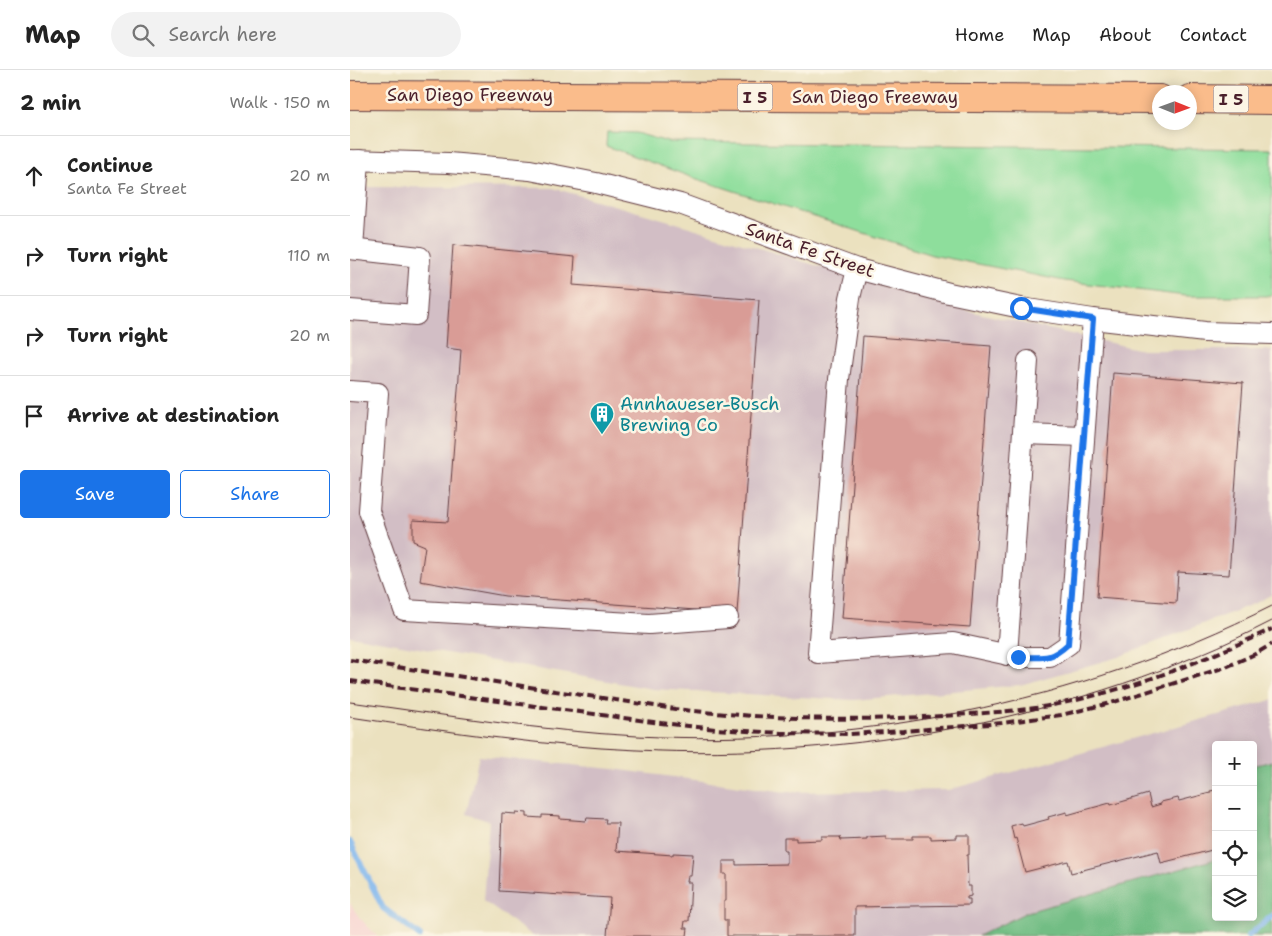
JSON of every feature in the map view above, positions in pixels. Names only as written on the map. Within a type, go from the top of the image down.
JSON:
[{"type":"highway","name":"San Diego Freeway","points":[[350,95],[1152,99]]},
{"type":"highway","name":"I 5","points":[[1197,99],[1272,100]]},
{"type":"street","points":[[350,310],[416,315],[420,257],[351,249],[354,160]]},
{"type":"street","name":"Santa Fe Street","points":[[354,160],[448,162],[530,170],[596,183],[680,204],[857,269],[949,293],[1021,308],[1093,319],[1206,332],[1272,334]]},
{"type":"street","points":[[857,269],[850,298],[840,379],[818,653],[953,643],[1018,657],[1050,657],[1068,644],[1093,319]]},
{"type":"street","points":[[1007,655],[1028,361]]},
{"type":"street","points":[[350,391],[378,393],[369,511],[404,610],[650,624],[728,618]]},
{"type":"street","points":[[1023,434],[1084,436]]},
{"type":"shaded area","points":[[350,187],[553,188],[673,222],[956,308],[1142,350],[1272,350],[1272,594],[1258,602],[1118,657],[1020,685],[854,700],[653,689],[350,636]]},
{"type":"shaded area","points":[[1272,700],[1272,761],[1257,765],[1257,741],[1212,741],[1212,860],[1027,912],[978,936],[533,936],[483,901],[489,821],[466,814],[479,756],[613,769],[786,792],[948,790]]},
{"type":"shaded area","points":[[350,903],[359,917],[377,936],[350,936]]},
{"type":"green space","points":[[607,132],[636,133],[668,142],[1272,149],[1272,296],[1186,296],[1065,281],[932,255],[691,177],[606,146]]},
{"type":"green space","points":[[1272,761],[1272,936],[978,936],[1027,912],[1212,860],[1212,921],[1257,921],[1257,765]]},
{"type":"building","name":"Annhaueser-Busch Brewing Co","points":[[453,245],[575,257],[573,285],[759,300],[737,613],[505,596],[420,581],[425,546],[413,541],[413,520],[448,522],[461,350],[446,348]]},
{"type":"building","points":[[863,336],[991,346],[970,627],[842,618]]},
{"type":"building","points":[[1113,373],[1243,383],[1229,575],[1178,572],[1176,603],[1097,597]]},
{"type":"building","points":[[1212,791],[1212,850],[1161,863],[1158,851],[1071,873],[1068,861],[1025,872],[1011,826],[1022,823],[1023,826],[1067,812],[1067,815],[1148,794],[1151,807],[1161,804],[1161,802],[1178,798],[1179,801],[1210,793]]},
{"type":"building","points":[[516,812],[527,813],[527,817],[542,818],[542,815],[560,816],[560,819],[586,821],[587,818],[606,819],[605,823],[618,823],[616,851],[673,855],[673,853],[693,854],[691,876],[688,876],[687,882],[691,882],[689,921],[685,921],[684,928],[688,928],[687,936],[607,936],[610,898],[499,891],[502,813],[516,814]]},
{"type":"building","points":[[957,835],[969,835],[969,855],[967,855],[968,886],[971,886],[971,896],[967,897],[967,899],[970,899],[970,905],[855,907],[855,936],[727,936],[727,920],[724,920],[726,874],[723,874],[723,861],[736,861],[736,865],[787,864],[784,838],[796,838],[796,841],[822,840],[822,837],[840,837],[841,840],[886,836],[886,839],[913,839],[913,836],[931,836],[931,839],[957,838]]},
{"type":"waterway","points":[[350,842],[383,908],[420,936]]},
{"type":"waterway","points":[[1248,936],[1272,916]]},
{"type":"tram line","points":[[350,702],[494,722],[601,734],[637,736],[719,738],[801,734],[883,726],[964,712],[1043,693],[1121,669],[1198,640],[1272,606]]},
{"type":"tram line","points":[[350,717],[457,733],[637,750],[717,752],[799,748],[881,740],[963,726],[1044,707],[1123,684],[1199,655],[1272,621]]},
{"type":"railway","points":[[350,660],[712,713],[822,719],[932,717],[1016,710],[1090,697],[1169,672],[1221,652],[1272,629]]},
{"type":"railway","points":[[350,681],[716,729],[781,733],[849,734],[1002,723],[1061,715],[1111,703],[1226,667],[1272,644]]},
{"type":"place","name":"Annhaueser-Busch Brewing Co","points":[[602,435]]},
{"type":"route","points":[[1018,657],[1050,657],[1068,644],[1093,319],[1021,308]]}]
